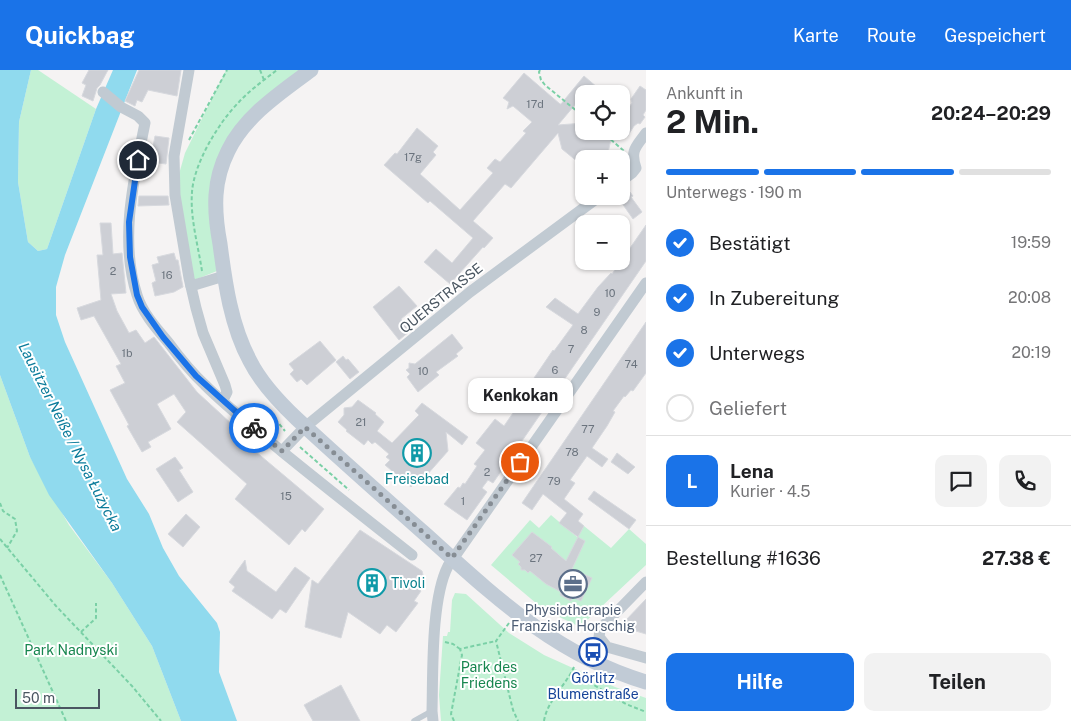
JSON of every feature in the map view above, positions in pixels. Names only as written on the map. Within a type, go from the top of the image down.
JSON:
[{"type":"main road","points":[[311,70],[254,115],[239,133],[225,158],[220,175],[216,202],[224,276],[238,333],[250,361],[268,388],[305,427],[515,613],[543,634],[580,656],[624,676],[646,682]]},
{"type":"street","points":[[189,70],[177,133],[174,172],[178,214],[191,286],[203,333],[227,392],[223,400]]},
{"type":"street","points":[[104,92],[121,107],[138,116],[145,123],[134,178],[129,222],[130,257],[137,295],[148,316],[202,382],[282,451],[412,556]]},
{"type":"street","points":[[630,174],[636,168],[633,152],[646,133]]},
{"type":"street","name":"QUERSTRASSE","points":[[282,451],[305,427],[470,292],[588,205]]},
{"type":"street","points":[[191,286],[224,276]]},
{"type":"street","points":[[432,716],[436,615],[446,570],[452,558],[646,283]]},
{"type":"street","points":[[646,582],[604,625],[600,630],[599,637],[607,646],[646,658]]},
{"type":"lane","points":[[414,721],[432,716]]},
{"type":"path","points":[[188,143],[227,70]]},
{"type":"path","points":[[260,70],[264,80]]},
{"type":"path","points":[[540,70],[541,80],[545,85],[575,110]]},
{"type":"path","points":[[612,140],[633,158]]},
{"type":"path","points":[[0,503],[3,511],[14,519],[17,531],[7,548]]},
{"type":"path","points":[[0,539],[56,606],[132,686],[161,721]]},
{"type":"path","points":[[0,575],[66,721]]},
{"type":"path","points":[[81,632],[96,618],[96,603]]},
{"type":"path","points":[[460,649],[496,641],[515,613]]},
{"type":"path","points":[[435,640],[449,642],[460,649],[462,655],[451,714],[454,721]]},
{"type":"path","points":[[496,641],[513,710],[518,721]]},
{"type":"path","points":[[544,721],[555,697],[572,672],[626,704],[646,712]]},
{"type":"green space","points":[[31,70],[38,70],[96,109],[47,249],[38,251],[28,242],[18,182],[19,122]]},
{"type":"green space","points":[[226,70],[303,70],[224,150],[217,271],[192,281],[179,193],[179,174],[185,153]]},
{"type":"green space","name":"Park Nadnyski","points":[[0,375],[30,457],[69,525],[112,583],[152,646],[181,721],[0,721]]},
{"type":"green space","points":[[551,515],[577,537],[584,526],[611,548],[629,529],[646,544],[646,565],[585,622],[576,625],[543,609],[491,565],[530,520],[539,528]]},
{"type":"green space","name":"Park des Friedens","points":[[455,593],[466,594],[509,633],[544,655],[615,687],[646,698],[646,721],[441,721],[439,695],[443,636],[447,636],[448,632],[450,632],[452,600]]},
{"type":"water","name":"Lausitzer Neiße / Nysa Łużycka","points":[[0,70],[31,70],[19,122],[18,182],[28,242],[38,251],[47,249],[96,109],[113,70],[137,70],[65,255],[56,287],[56,315],[65,342],[127,479],[149,514],[163,548],[179,576],[217,623],[220,632],[219,672],[237,721],[181,721],[152,646],[112,583],[49,495],[30,457],[0,375]]},
{"type":"building","points":[[89,70],[108,70],[97,88],[93,101],[82,96],[86,85],[82,83]]},
{"type":"building","points":[[139,70],[181,70],[177,96],[148,90],[142,102],[137,100],[135,106],[125,101]]},
{"type":"building","points":[[524,73],[560,104],[575,87],[575,105],[558,125],[575,124],[575,140],[611,140],[609,150],[575,150],[575,160],[562,149],[558,133],[511,188],[505,184],[473,221],[493,238],[450,284],[424,262],[436,249],[452,263],[473,238],[384,165],[395,153],[397,154],[417,128],[438,146],[433,152],[436,155],[420,174],[460,210],[493,173],[487,168],[495,159],[500,162],[526,133],[523,131],[532,122],[513,106],[507,109],[509,102],[503,98]]},
{"type":"building","points":[[584,76],[594,85],[577,85]]},
{"type":"building","points":[[640,86],[646,90],[646,110],[643,115],[645,117],[640,124],[638,123],[634,126],[630,132],[630,106],[632,103],[631,99]]},
{"type":"building","points":[[155,136],[169,138],[166,164],[150,162]]},
{"type":"building","points":[[630,192],[633,196],[631,197],[642,212],[633,219],[623,205],[630,205]]},
{"type":"building","points":[[139,196],[168,196],[169,205],[138,206]]},
{"type":"building","points":[[100,223],[111,223],[113,254],[122,253],[126,293],[111,294],[117,311],[129,333],[136,330],[145,343],[154,337],[197,392],[258,448],[255,451],[324,509],[305,532],[302,529],[289,545],[235,499],[247,484],[177,422],[186,412],[174,394],[157,404],[171,429],[148,442],[151,447],[142,452],[110,390],[125,383],[116,366],[121,364],[94,316],[81,320],[77,308],[101,300],[97,255],[103,255]]},
{"type":"building","points":[[646,225],[646,261],[493,483],[488,480],[482,488],[487,492],[467,520],[444,504],[458,487],[460,488],[463,483],[465,484],[477,466],[474,464],[485,450],[476,443],[495,419],[504,426],[517,407],[515,406],[553,350],[573,325],[546,307],[555,298],[578,314],[611,273],[615,270],[630,270],[630,248]]},
{"type":"building","points":[[174,253],[176,260],[178,260],[183,287],[174,292],[155,296],[152,283],[156,281],[152,265],[159,263],[157,257]]},
{"type":"building","points":[[399,286],[417,306],[401,319],[410,331],[399,340],[373,307]]},
{"type":"building","points":[[646,322],[646,373],[633,391],[631,390],[624,396],[613,411],[615,412],[592,448],[608,459],[602,467],[587,456],[570,480],[575,483],[564,499],[583,514],[578,521],[584,526],[578,537],[559,523],[567,513],[543,494],[532,510],[522,503]]},
{"type":"building","points":[[452,334],[463,348],[456,354],[458,356],[436,372],[439,375],[418,392],[407,377],[410,374],[406,370],[409,368],[409,363],[415,364]]},
{"type":"building","points":[[320,341],[336,360],[307,385],[301,379],[297,382],[290,374],[294,370],[289,364]]},
{"type":"building","points":[[343,356],[359,372],[350,379],[336,362]]},
{"type":"building","points":[[358,400],[376,413],[384,422],[377,431],[392,443],[419,415],[415,411],[422,403],[468,437],[462,445],[446,432],[448,451],[418,485],[415,482],[411,487],[385,465],[390,460],[386,457],[389,454],[375,442],[372,444],[368,440],[364,445],[338,422],[344,415],[344,408],[352,407]]},
{"type":"building","points":[[617,453],[635,467],[628,474],[611,462]]},
{"type":"building","points":[[175,457],[183,468],[179,470],[193,492],[178,502],[156,469]]},
{"type":"building","points":[[594,491],[636,520],[629,529],[588,499]]},
{"type":"building","points":[[186,514],[200,527],[183,547],[168,534]]},
{"type":"building","name":"Tivoli","points":[[360,530],[422,571],[423,575],[415,587],[421,591],[414,601],[418,603],[396,632],[387,625],[380,634],[348,612],[341,638],[305,627],[312,580],[318,584]]},
{"type":"building","points":[[532,532],[552,547],[566,561],[578,537],[585,541],[572,569],[592,578],[581,601],[572,597],[571,601],[560,595],[561,592],[546,584],[530,571],[528,573],[525,570],[521,570],[518,564],[520,562],[512,555]]},
{"type":"building","points":[[245,560],[247,571],[276,592],[295,567],[310,578],[286,613],[280,609],[272,619],[232,591],[235,587],[229,582]]},
{"type":"building","points":[[646,599],[646,634],[629,629],[624,630],[625,621]]},
{"type":"building","points":[[341,685],[360,721],[313,721],[304,705]]},
{"type":"way so far","points":[[254,428],[282,451],[305,427],[452,558],[520,462]]},
{"type":"place","name":"Freisebad","points":[[417,453]]},
{"type":"place","name":"Kenkokan","points":[[520,462]]},
{"type":"place","name":"Tivoli","points":[[372,583]]},
{"type":"place","name":"Physiotherapie Franziska Horschig","points":[[573,584]]},
{"type":"place","name":"Görlitz Blumenstraße","points":[[593,652]]},
{"type":"route","points":[[138,160],[129,222],[132,275],[142,307],[163,337],[196,376],[254,428]]}]
